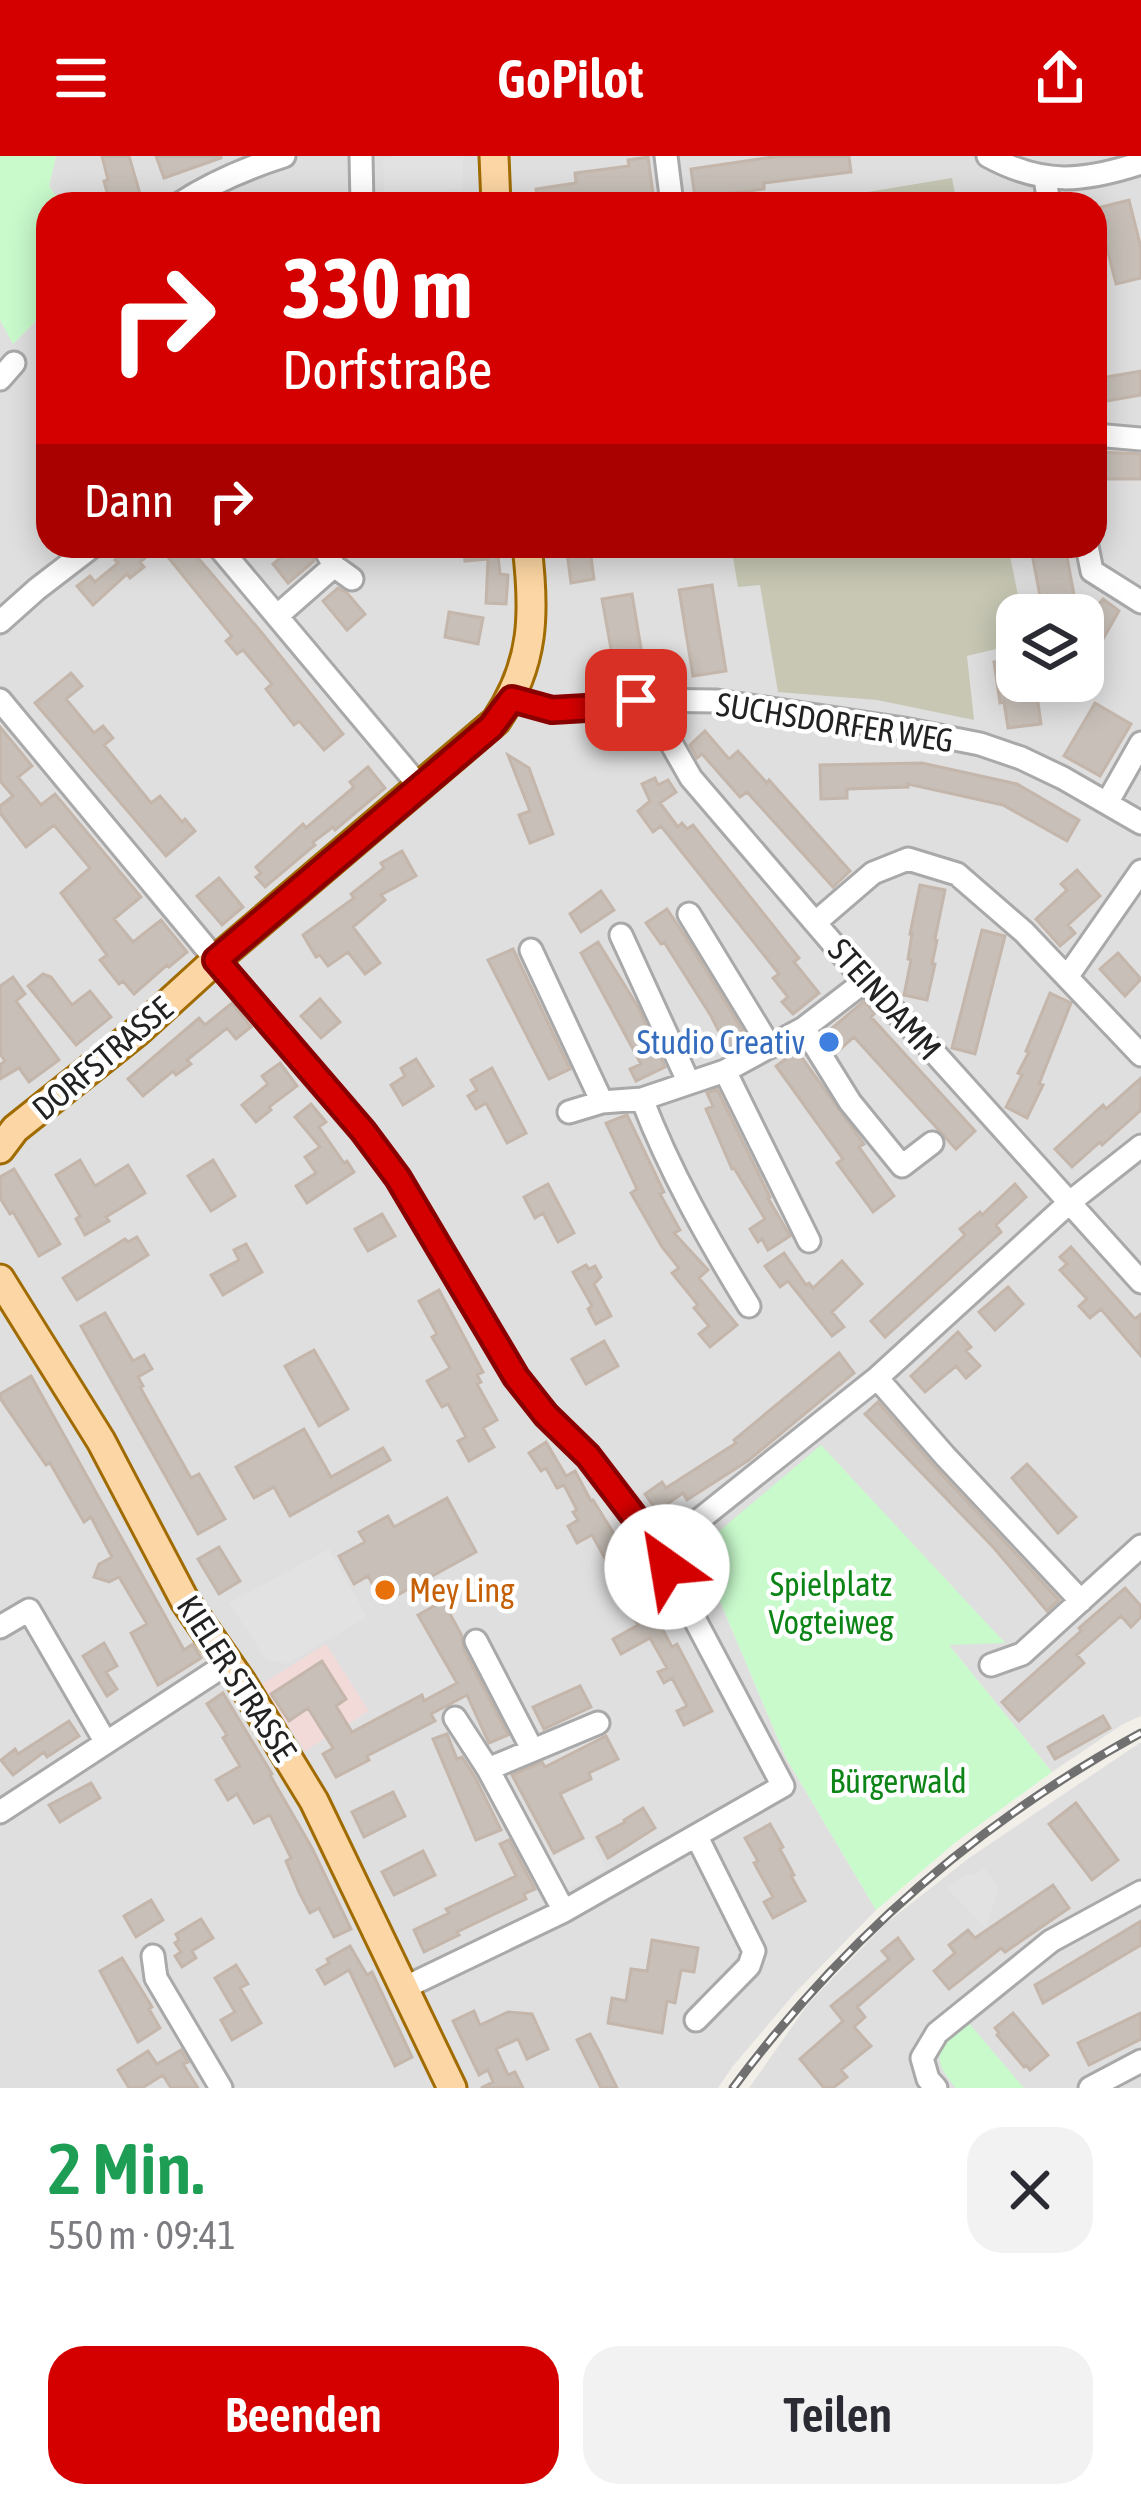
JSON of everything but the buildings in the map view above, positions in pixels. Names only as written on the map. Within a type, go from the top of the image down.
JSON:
[{"type":"main road","points":[[494,156],[496,192]]},
{"type":"main road","points":[[512,699],[528,655],[532,612],[528,558]]},
{"type":"main road","name":"DORFSTRASSE","points":[[5,1136],[138,1031],[491,727],[512,699]]},
{"type":"main road","name":"KIELER STRASSE","points":[[0,1280],[100,1441],[185,1601],[314,1801],[452,2088]]},
{"type":"street","points":[[198,192],[245,168],[284,156]]},
{"type":"street","points":[[361,156],[362,192]]},
{"type":"street","points":[[666,156],[670,192]]},
{"type":"street","points":[[988,156],[1045,178],[1085,178],[1141,163]]},
{"type":"street","points":[[1045,178],[1047,192]]},
{"type":"street","points":[[1107,436],[1141,439]]},
{"type":"street","points":[[0,622],[77,558]]},
{"type":"street","points":[[228,558],[420,787]]},
{"type":"street","points":[[1089,558],[1092,571],[1141,602]]},
{"type":"street","points":[[277,616],[337,564]]},
{"type":"street","name":"SUCHSDORFER WEG","points":[[512,699],[552,710],[654,700],[716,701],[980,744],[1021,758],[1141,824]]},
{"type":"street","points":[[0,700],[363,1131],[398,1178],[516,1377],[588,1456],[646,1532],[668,1550]]},
{"type":"street","name":"STEINDAMM","points":[[654,700],[691,778],[865,981],[1141,1282]]},
{"type":"street","points":[[1107,803],[1141,742]]},
{"type":"street","points":[[816,922],[873,872],[908,859],[957,874],[1024,932],[1141,1055]]},
{"type":"street","points":[[1067,977],[1141,872]]},
{"type":"street","points":[[689,914],[770,1048]]},
{"type":"street","points":[[621,935],[689,1082]]},
{"type":"street","points":[[531,950],[602,1102]]},
{"type":"street","points":[[569,1112],[602,1102],[642,1099],[725,1071],[804,1028],[865,981]]},
{"type":"street","points":[[804,1028],[850,1102],[902,1166],[932,1143]]},
{"type":"street","points":[[725,1071],[808,1241]]},
{"type":"street","points":[[642,1099],[702,1229],[749,1306]]},
{"type":"street","points":[[404,1988],[564,1910],[783,1786],[667,1567],[668,1550],[674,1540],[877,1378],[1070,1202],[1141,1146]]},
{"type":"street","points":[[877,1378],[1081,1601]]},
{"type":"street","points":[[991,1665],[1022,1654],[1141,1546]]},
{"type":"street","points":[[0,1627],[29,1610],[105,1741]]},
{"type":"street","points":[[476,1641],[532,1749]]},
{"type":"street","points":[[0,1812],[228,1663]]},
{"type":"street","points":[[455,1718],[564,1910]]},
{"type":"street","points":[[488,1769],[598,1723]]},
{"type":"street","points":[[696,2020],[749,1966],[754,1952],[697,1837]]},
{"type":"street","points":[[936,2088],[922,2058],[937,2032],[1052,1941],[1141,1892]]},
{"type":"street","points":[[153,1956],[156,1978],[221,2088]]},
{"type":"street","points":[[1090,2088],[1141,2061]]},
{"type":"shaded area","points":[[56,156],[1141,156],[1141,1716],[1052,1772],[948,1644],[1004,1641],[698,1549],[786,1758],[876,1910],[795,1993],[718,2088],[0,2088],[0,320],[14,343],[36,321],[36,558],[1107,558],[1107,192],[53,192],[49,186]]},
{"type":"shaded area","points":[[463,156],[463,189],[384,192],[383,158]]},
{"type":"shaded area","points":[[952,178],[955,192],[867,192]]},
{"type":"shaded area","points":[[733,558],[1010,558],[1018,594],[996,594],[996,649],[967,656],[974,720],[877,700],[778,692],[760,585],[738,587]]},
{"type":"shaded area","points":[[329,1549],[367,1617],[287,1664],[266,1659],[229,1603]]},
{"type":"shaded area","points":[[326,1644],[369,1711],[305,1751],[262,1684]]},
{"type":"shaded area","points":[[1141,1742],[1141,2088],[749,2088],[808,2004],[885,1924],[969,1858]]},
{"type":"shaded area","points":[[590,1838],[607,1869],[564,1891],[548,1860]]},
{"type":"shaded area","points":[[984,1868],[999,1888],[985,1928],[947,1888]]},
{"type":"green space","points":[[0,156],[56,156],[49,186],[53,192],[36,192],[36,321],[13,344],[0,320]]},
{"type":"green space","points":[[821,1445],[1005,1643],[949,1645],[1052,1772],[957,1841],[876,1910],[786,1758],[698,1549]]},
{"type":"green space","points":[[967,2021],[1024,2088],[956,2088],[942,2067],[941,2052]]},
{"type":"railway","points":[[733,2088],[820,1982],[918,1888],[1024,1805],[1141,1733]]},
{"type":"place","name":"Studio Creativ","points":[[829,1042]]},
{"type":"place","name":"Mey Ling","points":[[385,1590]]},
{"type":"route","points":[[636,700],[552,710],[512,699],[491,727],[216,960],[398,1178],[516,1377],[588,1456],[646,1532],[668,1550],[667,1567]]},
{"type":"park label","name":"Spielplatz Vogteiweg","points":[[831,1603]]},
{"type":"park label","name":"Bürgerwald","points":[[898,1781]]}]
